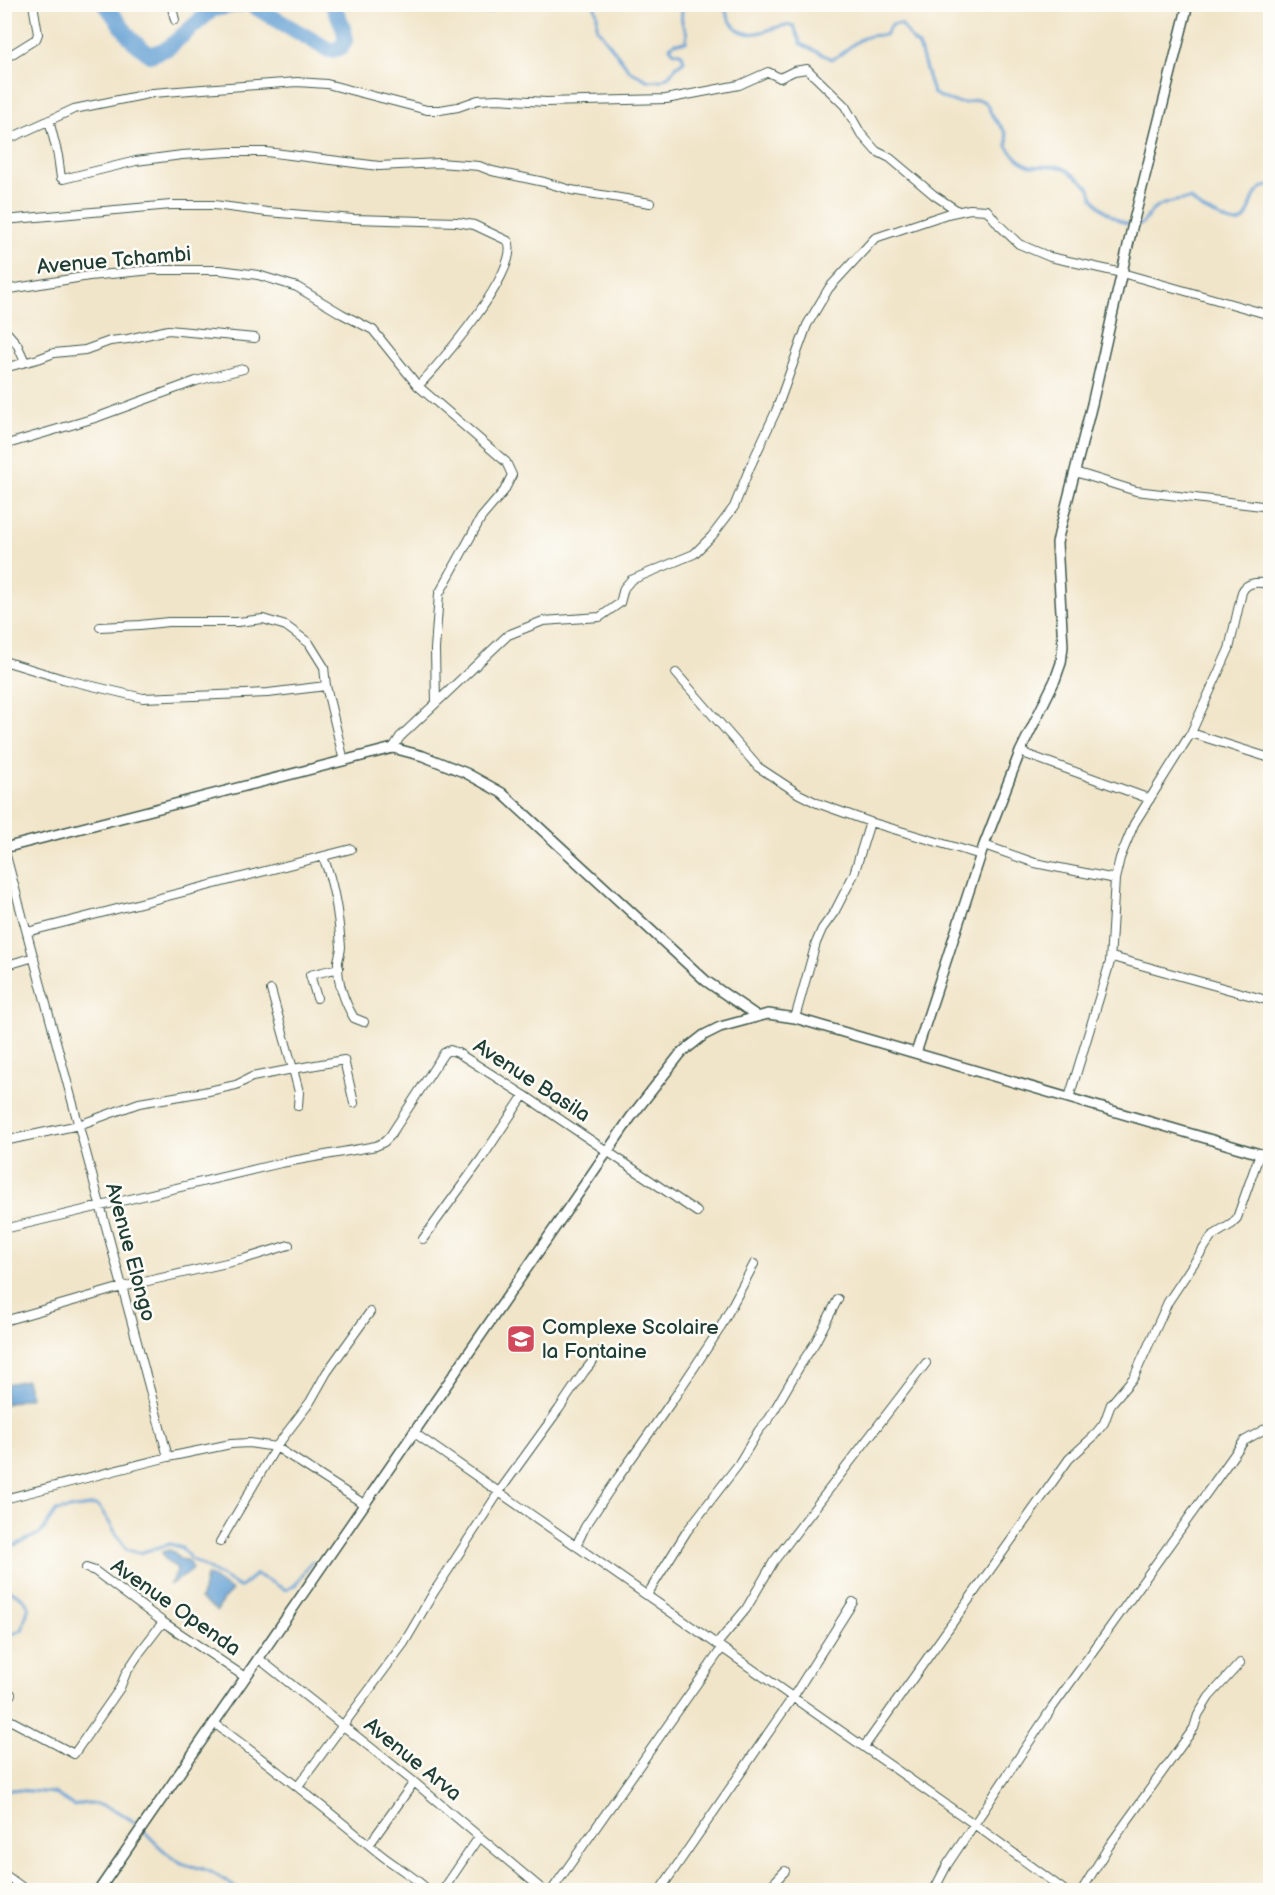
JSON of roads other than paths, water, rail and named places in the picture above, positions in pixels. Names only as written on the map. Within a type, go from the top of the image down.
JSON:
[{"type":"street","points":[[4,59],[36,39],[38,34],[33,4]]},
{"type":"street","points":[[171,4],[175,20]]},
{"type":"street","points":[[916,1053],[982,850],[1020,752],[1061,663],[1063,646],[1057,543],[1188,4]]},
{"type":"street","points":[[4,141],[74,109],[153,93],[297,82],[327,84],[433,110],[458,107],[478,100],[498,99],[546,102],[661,100],[739,85],[768,72],[780,78],[794,71],[807,69],[845,106],[861,134],[876,151],[890,158],[958,212]]},
{"type":"street","points":[[49,120],[63,179],[136,161],[201,154],[266,152],[379,166],[439,163],[479,166],[571,190],[650,203]]},
{"type":"street","points":[[4,220],[171,205],[214,205],[354,219],[457,222],[474,225],[508,241],[510,246],[506,266],[490,296],[440,364],[418,386]]},
{"type":"street","points":[[393,748],[400,736],[512,633],[543,621],[600,617],[620,603],[624,588],[632,580],[680,561],[697,551],[712,536],[737,502],[743,483],[776,411],[805,328],[829,288],[875,238],[970,209],[987,210],[1019,244],[1050,257],[1122,273],[1270,315]]},
{"type":"street","name":"Avenue Tchambi","points":[[4,290],[89,276],[153,270],[220,270],[258,275],[297,287],[373,330],[418,386],[506,462],[512,475],[504,491],[481,518],[439,594],[435,649],[436,703]]},
{"type":"street","points":[[4,329],[17,344],[25,362]]},
{"type":"street","points":[[4,368],[54,353],[85,350],[110,341],[168,330],[255,338]]},
{"type":"street","points":[[4,445],[95,418],[196,381],[243,369]]},
{"type":"street","points":[[1075,472],[1136,491],[1270,507]]},
{"type":"street","points":[[1070,1098],[1110,962],[1115,879],[1130,832],[1191,733],[1229,649],[1245,586],[1270,584]]},
{"type":"street","points":[[100,627],[263,619],[286,626],[309,643],[324,668],[326,686],[344,761]]},
{"type":"street","points":[[4,661],[63,679],[143,698],[268,693],[326,686]]},
{"type":"street","points":[[676,673],[758,767],[817,803],[870,822],[1035,863],[1115,879]]},
{"type":"street","points":[[1191,733],[1270,758]]},
{"type":"street","points":[[4,848],[393,748],[423,756],[466,773],[502,793],[706,981],[757,1016]]},
{"type":"street","points":[[1020,752],[1150,799]]},
{"type":"street","points":[[795,1017],[822,928],[835,911],[854,874],[870,822]]},
{"type":"street","name":"Avenue Elongo","points":[[4,848],[168,1457]]},
{"type":"street","points":[[27,932],[351,849]]},
{"type":"street","points":[[323,857],[329,872],[341,949],[339,968],[343,995],[354,1018],[364,1022]]},
{"type":"street","points":[[4,966],[34,957]]},
{"type":"street","points":[[1112,957],[1270,1001]]},
{"type":"street","points":[[317,998],[309,975],[339,968]]},
{"type":"street","points":[[271,990],[299,1092],[298,1106]]},
{"type":"street","points":[[99,1890],[607,1150],[655,1084],[681,1053],[704,1035],[720,1027],[757,1016],[768,1014],[795,1017],[1270,1156]]},
{"type":"street","name":"Avenue Basila","points":[[100,1205],[281,1163],[376,1146],[390,1136],[444,1053],[450,1050],[524,1095],[697,1212]]},
{"type":"street","points":[[4,1141],[79,1125],[139,1103],[204,1092],[236,1085],[252,1077],[345,1060],[354,1103]]},
{"type":"street","points":[[423,1239],[524,1095]]},
{"type":"street","points":[[864,1747],[1069,1459],[1093,1437],[1104,1423],[1111,1404],[1134,1377],[1169,1300],[1212,1236],[1232,1224],[1237,1218],[1260,1154]]},
{"type":"street","points":[[4,1229],[100,1205]]},
{"type":"street","points":[[4,1321],[122,1287],[244,1260],[289,1245]]},
{"type":"street","points":[[576,1546],[585,1527],[719,1330],[754,1264]]},
{"type":"street","points":[[647,1595],[687,1531],[738,1466],[759,1430],[769,1419],[816,1343],[838,1299]]},
{"type":"street","points":[[220,1542],[276,1447],[310,1402],[327,1372],[370,1312]]},
{"type":"street","points":[[298,1786],[404,1643],[499,1492],[584,1371],[601,1352]]},
{"type":"street","points":[[552,1890],[746,1609],[774,1561],[926,1363]]},
{"type":"street","points":[[934,1890],[947,1865],[1052,1708],[1244,1441],[1270,1426]]},
{"type":"street","points":[[413,1432],[974,1824],[1064,1890]]},
{"type":"street","points":[[4,1498],[168,1457],[231,1444],[249,1443],[276,1447],[364,1504]]},
{"type":"street","name":"Avenue Openda","points":[[86,1568],[95,1571],[163,1622],[245,1677]]},
{"type":"street","points":[[660,1890],[793,1697],[853,1602]]},
{"type":"street","points":[[4,1718],[74,1754],[120,1688],[126,1673],[140,1652],[163,1622]]},
{"type":"street","name":"Avenue Arva","points":[[258,1658],[414,1782],[543,1890]]},
{"type":"street","points":[[1082,1890],[1109,1846],[1194,1728],[1198,1715],[1209,1697],[1240,1663]]},
{"type":"street","points":[[4,1705],[11,1694]]},
{"type":"street","points":[[214,1723],[298,1786],[428,1890]]},
{"type":"street","points":[[369,1845],[414,1782]]},
{"type":"street","points":[[443,1890],[479,1837]]},
{"type":"street","points":[[766,1890],[785,1871]]},
{"type":"street","points":[[4,1875],[26,1890]]},
{"type":"water","points":[[26,1380],[31,1397],[6,1404],[5,1384]]},
{"type":"water","points":[[169,1550],[174,1552],[179,1559],[188,1561],[192,1569],[169,1585],[177,1572],[176,1567],[163,1555],[162,1552]]},
{"type":"water","points":[[208,1575],[232,1591],[217,1611],[200,1599]]},
{"type":"waterway","points":[[105,4],[132,40],[150,55],[168,48],[213,9],[241,4]]},
{"type":"waterway","points":[[250,4],[329,50],[338,49],[343,45],[345,39],[342,24],[332,4]]},
{"type":"waterway","points":[[481,4],[488,6],[491,4]]},
{"type":"waterway","points":[[594,4],[597,28],[630,71],[649,81],[661,80],[669,76],[684,61],[682,54],[673,51],[670,47],[674,43],[686,42],[687,33],[682,19],[683,4]]},
{"type":"waterway","points":[[723,4],[730,20],[738,30],[754,34],[787,25],[794,26],[801,44],[832,59],[861,39],[885,35],[891,25],[901,24],[919,46],[933,93],[957,102],[965,103],[974,100],[984,102],[1005,131],[1007,146],[1018,158],[1031,166],[1054,166],[1067,170],[1089,187],[1092,196],[1100,206],[1111,215],[1130,224],[1139,225],[1160,205],[1191,199],[1197,205],[1227,221],[1239,222],[1248,214],[1257,193],[1262,188],[1270,186]]},
{"type":"waterway","points":[[4,1568],[11,1547],[41,1533],[56,1511],[96,1505],[126,1549],[139,1553],[170,1544],[182,1548],[190,1558],[239,1587],[256,1574],[286,1590],[295,1585],[312,1561]]},
{"type":"waterway","points":[[4,1586],[21,1597],[29,1606],[22,1630],[4,1637]]},
{"type":"waterway","points":[[4,1789],[54,1793],[74,1806],[93,1803],[118,1812],[136,1824],[179,1862],[213,1873],[239,1890]]},
{"type":"place","name":"Complexe Scolaire la Fontaine","points":[[521,1339]]}]
